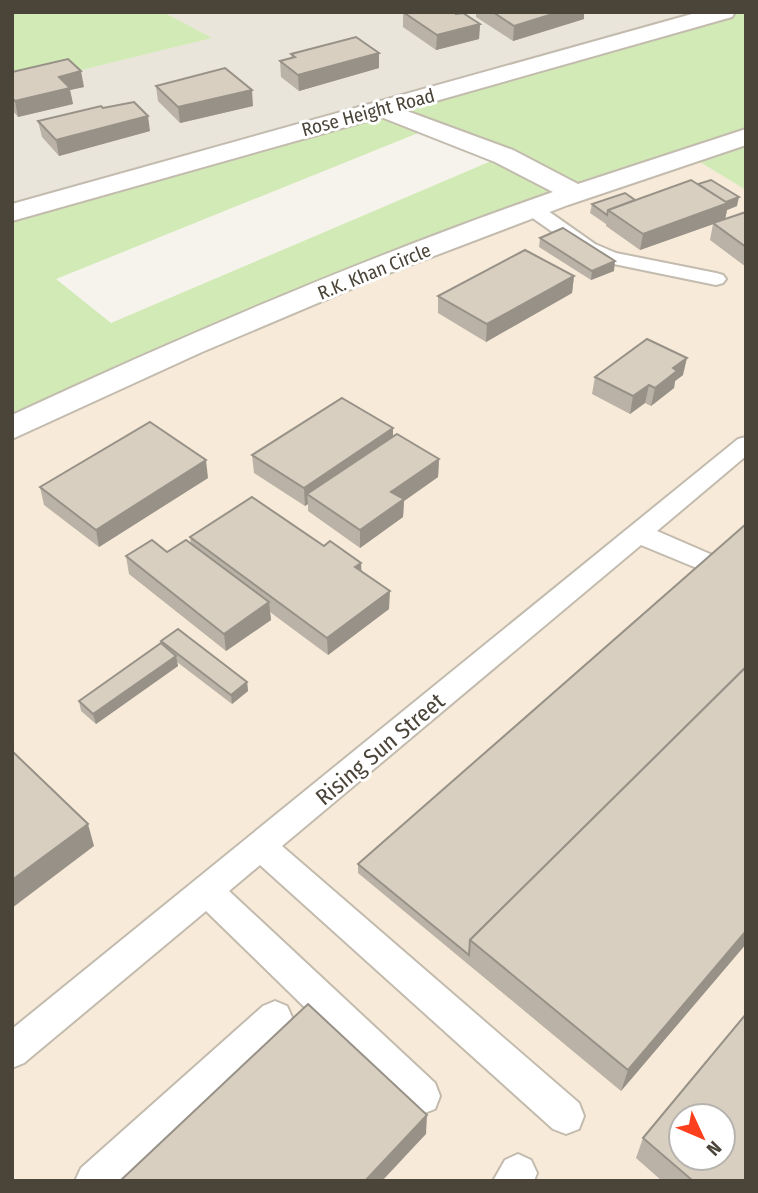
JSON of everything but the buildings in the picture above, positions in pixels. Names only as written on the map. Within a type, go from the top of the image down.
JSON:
[{"type":"street","name":"Rose Height Road","points":[[12,213],[724,12]]},
{"type":"street","points":[[385,108],[417,124],[504,156],[577,194]]},
{"type":"street","name":"R.K. Khan Circle","points":[[12,428],[282,308],[410,255],[675,158],[746,137]]},
{"type":"lane","points":[[534,210],[588,248],[611,258],[716,279]]},
{"type":"lane","name":"Rising Sun Street","points":[[12,1051],[261,848],[746,444]]},
{"type":"lane","points":[[637,533],[713,565],[746,570]]},
{"type":"lane","points":[[261,848],[566,1116]]},
{"type":"lane","points":[[207,891],[422,1096]]},
{"type":"lane","points":[[94,1181],[275,1017]]},
{"type":"shaded area","points":[[163,12],[723,12],[12,212],[12,87],[211,38]]},
{"type":"shaded area","points":[[690,156],[746,190],[746,1181],[12,1181],[12,431],[204,343]]},
{"type":"green space","points":[[12,12],[163,12],[212,38],[12,87]]},
{"type":"green space","points":[[723,12],[746,12],[746,190],[690,156],[532,212],[12,431],[12,212]],"holes":[[[428,129],[503,156],[111,323],[56,279]]]}]
